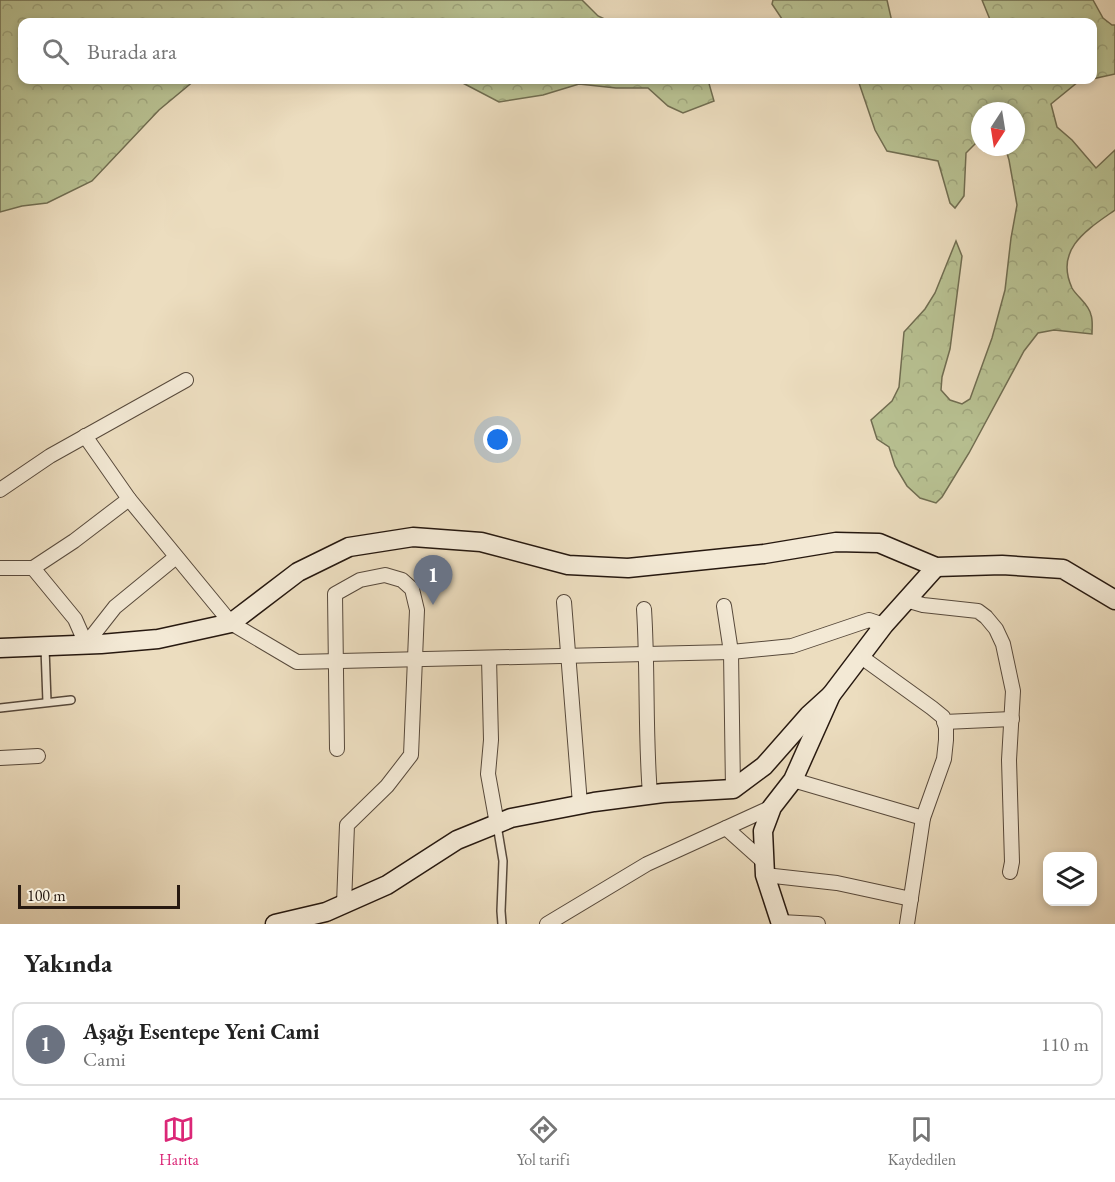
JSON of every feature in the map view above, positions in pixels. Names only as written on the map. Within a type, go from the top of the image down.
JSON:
[{"type":"main road","points":[[0,648],[158,639],[231,623],[298,572],[349,547],[413,537],[481,542],[568,565],[628,568],[764,554],[836,542],[879,543],[936,567],[1002,565],[1063,569],[1115,600]]},
{"type":"main road","points":[[275,924],[326,912],[387,885],[457,840],[512,818],[580,804],[650,794],[733,789],[764,766],[809,715],[831,695],[884,625],[936,567]]},
{"type":"main road","points":[[781,923],[764,868],[763,831],[772,807],[793,780],[831,695]]},
{"type":"street","points":[[0,490],[50,456],[186,380]]},
{"type":"street","points":[[85,436],[129,499],[231,623],[297,662],[731,652],[792,646],[869,620],[884,625]]},
{"type":"street","points":[[0,568],[33,568],[74,541],[129,499]]},
{"type":"street","points":[[33,568],[75,619],[86,644],[115,607],[176,557]]},
{"type":"street","points":[[337,749],[334,661],[335,594],[360,580],[385,575],[402,580],[411,589],[417,610],[411,755],[387,786],[347,825],[344,904]]},
{"type":"street","points":[[906,600],[923,605],[978,611],[996,629],[1008,662],[1012,691],[1009,760],[1012,862],[1010,872]]},
{"type":"street","points":[[564,602],[580,804]]},
{"type":"street","points":[[724,606],[731,652],[733,789]]},
{"type":"street","points":[[644,609],[650,794]]},
{"type":"street","points":[[860,656],[932,708],[943,717],[944,722],[946,740],[944,759],[923,818],[907,924]]},
{"type":"street","points":[[489,658],[491,740],[488,774],[497,824]]},
{"type":"street","points":[[944,722],[1012,719]]},
{"type":"street","points":[[0,758],[38,756]]},
{"type":"street","points":[[793,780],[923,818]]},
{"type":"street","points":[[547,924],[647,864],[772,807]]},
{"type":"street","points":[[726,828],[764,868],[911,899]]},
{"type":"street","points":[[781,923],[818,924]]},
{"type":"lane","points":[[45,646],[47,702]]},
{"type":"lane","points":[[0,708],[70,700]]},
{"type":"lane","points":[[497,824],[503,861],[502,924]]},
{"type":"green space","points":[[0,0],[582,0],[602,18],[18,18],[18,84],[190,84],[159,110],[92,181],[47,203],[0,212]]},
{"type":"green space","points":[[773,0],[887,0],[891,18],[781,18],[772,4]]},
{"type":"green space","points":[[982,0],[1093,0],[1103,18],[1115,25],[1115,74],[1097,78],[1097,18],[989,18]]},
{"type":"green space","points":[[465,84],[579,84],[543,95],[499,102]]},
{"type":"green space","points":[[579,84],[709,84],[714,101],[683,113],[668,106],[648,88],[616,88]]},
{"type":"green space","points":[[859,84],[1076,84],[1051,104],[1057,127],[1072,140],[1096,168],[1115,150],[1115,210],[1085,233],[1071,251],[1067,262],[1072,288],[1090,311],[1092,334],[1054,330],[1038,333],[1024,351],[969,453],[936,503],[920,498],[907,486],[895,466],[889,447],[877,439],[871,420],[892,401],[899,387],[904,332],[925,309],[935,293],[956,241],[962,256],[950,349],[942,377],[941,390],[950,400],[962,404],[970,399],[992,338],[1005,290],[1017,205],[1008,156],[1025,156],[1025,102],[971,102],[971,148],[966,153],[964,196],[955,208],[950,203],[938,161],[887,151],[875,130]]},
{"type":"place","name":"Aşağı Esentepe Yeni Cami","points":[[433,605]]}]
